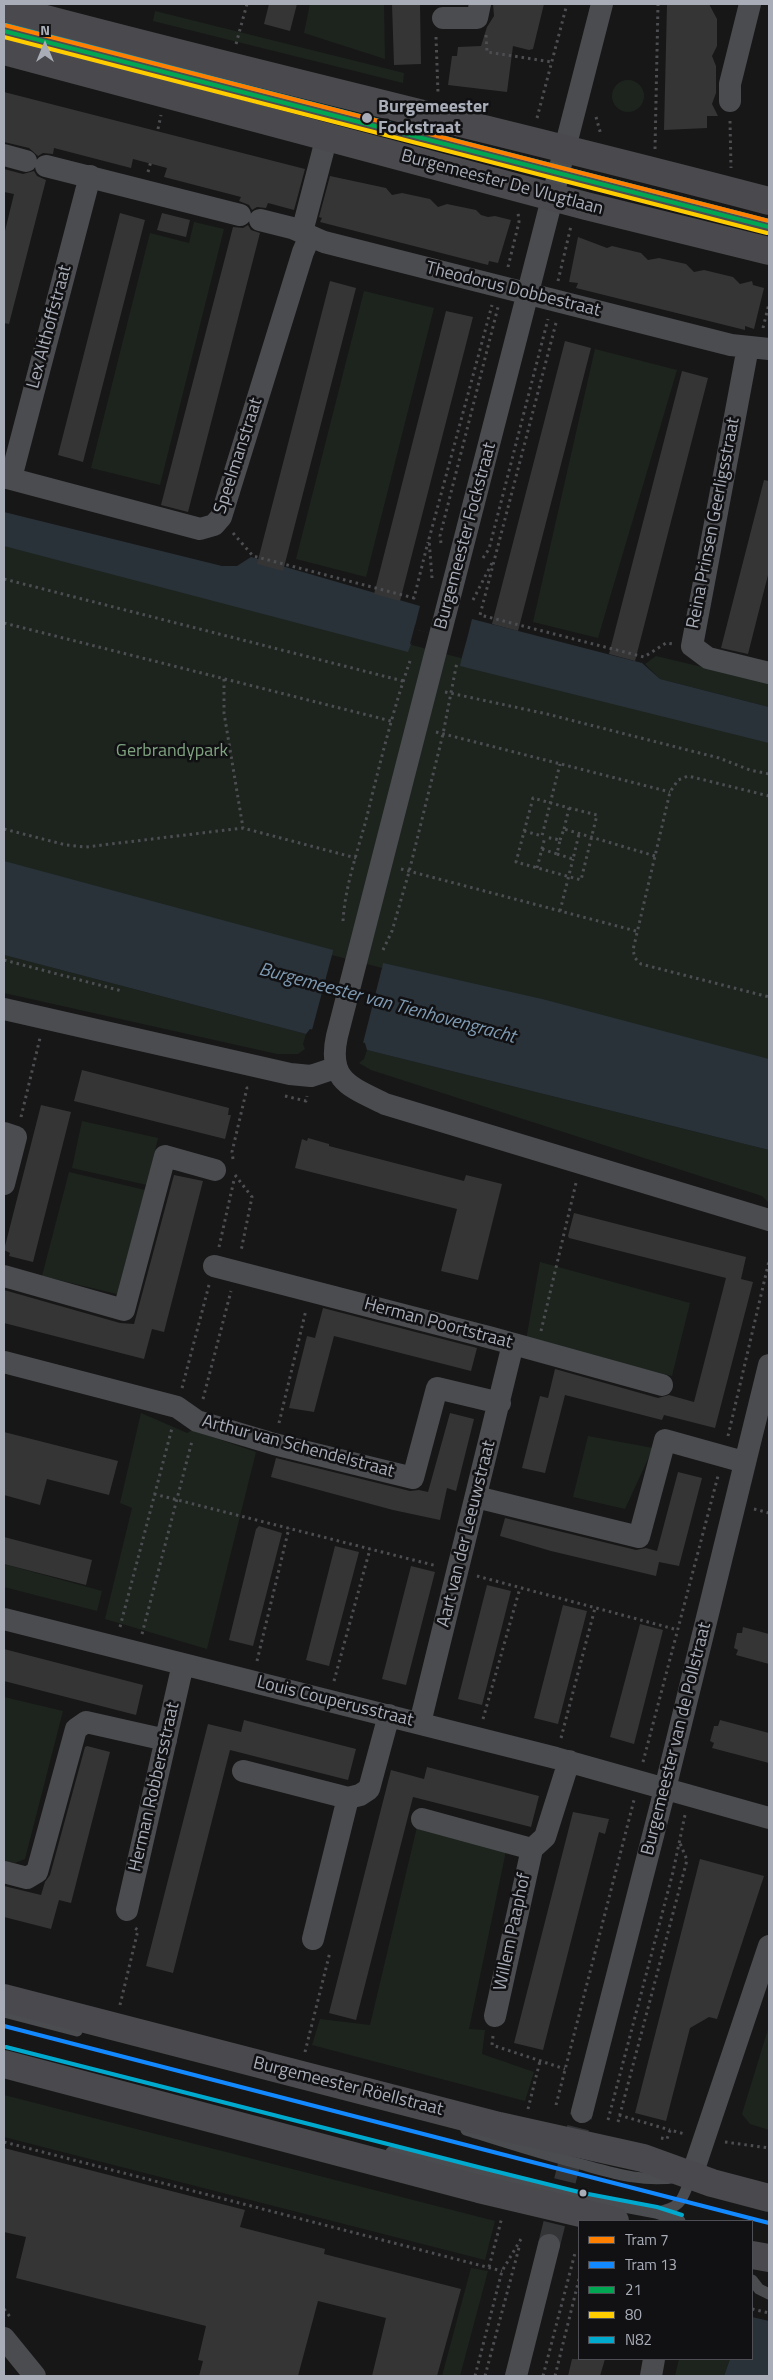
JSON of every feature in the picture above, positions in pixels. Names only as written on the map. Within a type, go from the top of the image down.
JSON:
[{"type":"main road","name":"Burgemeester De Vlugtlaan","points":[[4,8],[163,50],[531,140],[558,173],[769,251]]},
{"type":"main road","name":"Burgemeester De Vlugtlaan","points":[[4,51],[520,188],[599,157],[769,201]]},
{"type":"main road","name":"Burgemeester Röellstraat","points":[[4,1998],[499,2126],[643,2158],[712,2183],[769,2198]]},
{"type":"main road","points":[[4,2064],[479,2189],[611,2220]]},
{"type":"main road","points":[[753,2255],[769,2256]]},
{"type":"street","name":"Burgemeester Fockstraat","points":[[335,1068],[334,1050],[337,1036],[380,864],[529,294],[602,4]]},
{"type":"street","points":[[730,101],[730,84],[750,4]]},
{"type":"street","points":[[439,23],[479,11]]},
{"type":"street","name":"Speelmanstraat","points":[[7,478],[200,529],[214,526],[221,517],[303,252],[327,136]]},
{"type":"street","name":"Theodorus Dobbestraat","points":[[4,155],[250,217],[334,244],[529,294],[731,345],[758,348]]},
{"type":"street","name":"Lex Althoffstraat","points":[[7,478],[90,176]]},
{"type":"street","name":"Reina Prinsen Geerligsstraat","points":[[758,348],[692,646],[708,658],[769,673]]},
{"type":"street","points":[[4,1009],[290,1074],[311,1076],[335,1068],[340,1078],[350,1086],[386,1104],[769,1220]]},
{"type":"street","points":[[4,1184],[10,1135]]},
{"type":"street","points":[[4,1276],[124,1310],[165,1156],[215,1170]]},
{"type":"street","name":"Herman Poortstraat","points":[[214,1266],[514,1344],[662,1385]]},
{"type":"street","name":"Aart van der Leeuwstraat","points":[[420,1723],[514,1344]]},
{"type":"street","name":"Arthur van Schendelstraat","points":[[4,1362],[177,1407],[197,1421],[274,1444],[413,1478],[437,1388],[500,1403]]},
{"type":"street","name":"Burgemeester van de Pollstraat","points":[[582,2112],[665,1789],[734,1459],[769,1365]]},
{"type":"street","points":[[476,1497],[639,1537],[665,1440],[734,1459]]},
{"type":"street","name":"Louis Couperusstraat","points":[[4,1619],[562,1759],[769,1818]]},
{"type":"street","name":"Herman Robbersstraat","points":[[126,1910],[183,1664]]},
{"type":"street","points":[[243,1771],[348,1798],[360,1795],[369,1789],[388,1715]]},
{"type":"street","points":[[4,1872],[27,1878],[37,1872],[76,1729],[86,1722],[166,1740]]},
{"type":"street","name":"Willem Paaphof","points":[[495,2016],[532,1849],[545,1837],[562,1759]]},
{"type":"street","points":[[313,1939],[348,1798]]},
{"type":"street","name":"Willem Paaphof","points":[[422,1819],[532,1849]]},
{"type":"street","points":[[692,2175],[769,1946]]},
{"type":"street","points":[[516,2376],[549,2246]]},
{"type":"street","points":[[4,2338],[35,2376]]},
{"type":"street","points":[[651,2376],[654,2360]]},
{"type":"lane","name":"Burgemeester De Vlugtlaan","points":[[4,32],[769,227]]},
{"type":"lane","points":[[4,2012],[90,2034]]},
{"type":"lane","points":[[4,2053],[484,2176],[582,2199],[656,2213],[677,2220]]},
{"type":"lane","name":"Burgemeester Röellstraat","points":[[451,2126],[526,2150],[637,2178],[656,2180],[692,2175]]},
{"type":"lane","points":[[656,2213],[674,2209],[682,2200],[692,2175]]},
{"type":"lane","points":[[753,2248],[769,2256]]},
{"type":"lane","points":[[753,2281],[759,2289],[769,2294]]},
{"type":"path","points":[[234,49],[247,4]]},
{"type":"path","points":[[531,140],[567,4]]},
{"type":"path","points":[[655,153],[658,4]]},
{"type":"path","points":[[479,11],[488,38],[487,52],[552,62]]},
{"type":"path","points":[[438,98],[439,23]]},
{"type":"path","points":[[730,101],[731,173]]},
{"type":"path","points":[[597,112],[596,120],[602,143],[599,157]]},
{"type":"path","name":"Burgemeester Fockstraat","points":[[441,546],[440,536],[500,286],[519,222],[516,201],[520,188]]},
{"type":"path","name":"Burgemeester Fockstraat","points":[[480,562],[489,549],[557,301],[571,223]]},
{"type":"path","points":[[245,546],[253,556],[414,598],[500,286]]},
{"type":"path","points":[[557,301],[480,615],[644,657],[656,648]]},
{"type":"path","points":[[429,539],[432,579]]},
{"type":"path","points":[[471,606],[473,598],[494,559]]},
{"type":"path","points":[[4,580],[409,683]]},
{"type":"path","points":[[4,623],[670,792]]},
{"type":"path","points":[[343,924],[344,908],[391,721],[411,658]]},
{"type":"path","points":[[380,958],[392,931],[409,872],[443,734],[457,660]]},
{"type":"path","points":[[224,679],[224,713],[243,828]]},
{"type":"path","points":[[444,692],[547,714],[719,758],[750,770],[769,774]]},
{"type":"path","points":[[537,868],[560,764]]},
{"type":"path","points":[[769,796],[688,776],[678,780],[670,792],[633,950],[635,958],[641,964],[769,997]]},
{"type":"path","points":[[533,798],[569,808],[597,815],[581,880],[516,862],[533,798]]},
{"type":"path","points":[[557,854],[569,808]]},
{"type":"path","points":[[4,829],[66,845],[86,847],[243,828],[636,931]]},
{"type":"path","points":[[564,829],[655,856]]},
{"type":"path","points":[[524,831],[560,840]]},
{"type":"path","points":[[560,911],[579,834]]},
{"type":"path","points":[[542,849],[573,859]]},
{"type":"path","points":[[4,960],[122,991]]},
{"type":"path","points":[[10,1135],[44,1017]]},
{"type":"path","points":[[232,1152],[248,1088]]},
{"type":"path","points":[[536,1350],[580,1163]]},
{"type":"path","points":[[556,2105],[678,1630],[734,1459],[769,1261]]},
{"type":"path","points":[[274,1444],[311,1291]]},
{"type":"path","points":[[154,1494],[458,1571],[678,1630]]},
{"type":"path","points":[[252,1681],[289,1528]]},
{"type":"path","points":[[328,1700],[370,1549]]},
{"type":"path","points":[[478,1738],[520,1588]]},
{"type":"path","points":[[562,1759],[595,1608]]},
{"type":"path","points":[[618,2122],[686,1860],[680,1842]]},
{"type":"path","points":[[118,2013],[138,1930],[128,1922],[126,1910]]},
{"type":"path","points":[[303,2061],[330,1952],[313,1939]]},
{"type":"path","points":[[495,2016],[492,2045],[565,2069]]},
{"type":"path","points":[[531,2098],[540,2061]]},
{"type":"path","points":[[619,2115],[670,2130]]},
{"type":"path","points":[[4,2142],[489,2266],[502,2271]]},
{"type":"path","points":[[489,2266],[500,2224]]},
{"type":"path","points":[[475,2376],[502,2271],[521,2239],[485,2376]]},
{"type":"path","points":[[543,2376],[575,2253]]},
{"type":"path","points":[[554,2376],[578,2283]]},
{"type":"path","points":[[753,2309],[767,2312]]},
{"type":"green space","points":[[310,4],[384,4],[385,59],[304,33]]},
{"type":"green space","points":[[155,11],[404,73],[403,83],[153,21]]},
{"type":"green space","points":[[628,80],[634,81],[639,85],[643,90],[643,102],[639,107],[634,111],[628,112],[622,111],[617,107],[613,102],[612,96],[613,90],[617,85],[622,81]]},
{"type":"green space","points":[[194,222],[224,229],[160,485],[91,468],[150,233],[189,243]]},
{"type":"green space","points":[[364,291],[434,308],[366,577],[296,559]]},
{"type":"green space","points":[[595,349],[677,370],[598,638],[533,622]]},
{"type":"green space","name":"Gerbrandypark","points":[[4,536],[453,656],[769,732],[769,1076],[4,881]]},
{"type":"green space","points":[[656,656],[769,683],[769,707],[660,679],[645,664]]},
{"type":"green space","points":[[4,955],[306,1034],[303,1044],[305,1049],[298,1054],[277,1054],[4,993]]},
{"type":"green space","points":[[367,1050],[769,1150],[769,1203],[762,1196],[371,1070],[359,1063],[364,1059]]},
{"type":"green space","points":[[82,1121],[158,1138],[147,1185],[72,1168]]},
{"type":"green space","points":[[69,1172],[145,1190],[117,1294],[42,1276]]},
{"type":"green space","points":[[540,1262],[690,1303],[672,1376],[526,1340]]},
{"type":"green space","points":[[141,1413],[187,1433],[192,1430],[256,1452],[207,1649],[105,1619],[132,1508],[120,1503]]},
{"type":"green space","points":[[588,1436],[653,1448],[625,1509],[573,1497]]},
{"type":"green space","points":[[4,1564],[102,1591],[97,1611],[4,1587]]},
{"type":"green space","points":[[4,1697],[63,1711],[25,1859],[15,1863],[4,1861]]},
{"type":"green space","points":[[417,1827],[506,1851],[469,2029],[485,2030],[482,2054],[534,2072],[525,2101],[312,2045],[320,2019],[370,2025]]},
{"type":"green space","points":[[769,2026],[769,2130],[750,2124],[742,2114]]},
{"type":"green space","points":[[4,2095],[495,2221],[485,2260],[4,2137]]},
{"type":"green space","points":[[471,2268],[488,2271],[460,2376],[442,2376]]},
{"type":"green space","points":[[679,2360],[730,2360],[724,2376],[675,2376]]},
{"type":"water","points":[[4,512],[222,566],[237,566],[251,557],[420,606],[415,626],[418,630],[463,642],[467,639],[472,619],[642,663],[660,679],[769,707],[769,743],[460,666],[462,657],[460,652],[415,641],[411,644],[408,652],[4,546]]},
{"type":"water","name":"Burgemeester van Tienhovengracht","points":[[4,861],[333,950],[332,956],[382,969],[383,963],[542,999],[769,1059],[769,1150],[367,1050],[365,1043],[310,1029],[306,1034],[4,955]]},
{"type":"water","points":[[753,2317],[769,2321],[769,2376],[724,2376],[730,2360],[753,2360]]},
{"type":"pier","points":[[415,625],[418,630],[461,641],[467,639],[462,657],[460,653],[415,642],[410,644]]},
{"type":"pier","points":[[332,955],[382,968],[363,1043],[312,1030]]},
{"type":"building","points":[[269,4],[297,4],[290,31],[264,24]]},
{"type":"building","points":[[392,4],[420,4],[421,64],[394,65]]},
{"type":"building","points":[[493,4],[544,4],[533,49],[529,50],[513,46],[507,92],[448,85],[452,56],[457,56],[458,47],[481,46],[487,27],[494,16]]},
{"type":"building","points":[[667,4],[709,4],[717,19],[717,46],[712,56],[716,66],[716,93],[712,104],[718,116],[707,116],[707,128],[664,130]]},
{"type":"building","points":[[4,92],[305,169],[294,210],[268,203],[266,208],[257,207],[252,210],[249,205],[239,201],[241,197],[164,177],[167,168],[133,159],[131,168],[54,148],[53,154],[43,153],[38,156],[29,148],[4,142]]},
{"type":"building","points":[[4,169],[23,174],[34,171],[37,176],[46,180],[9,324],[4,323],[4,235],[14,194],[4,192]]},
{"type":"building","points":[[330,176],[386,188],[392,195],[402,193],[430,199],[438,207],[447,204],[476,210],[481,215],[488,217],[495,216],[511,220],[498,263],[489,261],[488,265],[320,222],[322,218],[319,217]]},
{"type":"building","points":[[120,213],[145,220],[83,462],[58,455]]},
{"type":"building","points":[[162,213],[190,220],[186,237],[157,230]]},
{"type":"building","points":[[248,225],[251,230],[260,233],[188,512],[161,505],[233,227],[243,228]]},
{"type":"building","points":[[578,237],[607,248],[612,246],[641,253],[648,260],[659,258],[686,264],[694,272],[704,270],[733,277],[740,284],[752,281],[753,285],[764,288],[754,329],[745,326],[745,330],[576,288],[578,283],[569,282]]},
{"type":"building","points":[[330,281],[356,288],[283,571],[257,564]]},
{"type":"building","points":[[446,311],[473,317],[400,601],[374,594]]},
{"type":"building","points":[[565,341],[591,348],[518,631],[492,624]]},
{"type":"building","points":[[682,371],[708,378],[635,661],[609,654]]},
{"type":"building","points":[[764,480],[769,481],[769,571],[748,654],[721,648]]},
{"type":"building","points":[[82,1070],[229,1108],[228,1115],[231,1115],[225,1139],[74,1101]]},
{"type":"building","points":[[41,1105],[71,1112],[33,1262],[9,1256],[10,1253],[4,1250]]},
{"type":"building","points":[[308,1138],[329,1144],[329,1146],[464,1181],[466,1175],[502,1184],[478,1280],[441,1271],[457,1209],[295,1168],[302,1139],[307,1141]]},
{"type":"building","points":[[174,1175],[203,1181],[164,1332],[152,1329],[144,1359],[4,1323],[4,1290],[120,1323],[134,1324]]},
{"type":"building","points":[[574,1213],[746,1257],[741,1279],[753,1282],[715,1428],[664,1415],[662,1420],[565,1395],[545,1473],[522,1468],[540,1396],[548,1398],[555,1369],[658,1398],[669,1395],[694,1402],[726,1278],[569,1238]]},
{"type":"building","points":[[323,1308],[477,1348],[471,1371],[334,1336],[314,1412],[289,1408],[307,1336],[315,1338]]},
{"type":"building","points":[[450,1413],[474,1419],[456,1491],[447,1488],[440,1520],[393,1510],[271,1477],[276,1458],[410,1491],[428,1492]]},
{"type":"building","points":[[4,1432],[118,1461],[109,1495],[47,1479],[40,1505],[4,1495]]},
{"type":"building","points":[[678,1472],[702,1478],[679,1566],[659,1562],[656,1576],[551,1551],[500,1536],[505,1518],[636,1550],[646,1548],[657,1551]]},
{"type":"building","points":[[259,1526],[282,1533],[253,1646],[229,1640],[256,1529]]},
{"type":"building","points":[[4,1537],[92,1560],[86,1585],[4,1564]]},
{"type":"building","points":[[335,1546],[359,1552],[329,1666],[306,1660]]},
{"type":"building","points":[[411,1566],[435,1572],[406,1685],[382,1679]]},
{"type":"building","points":[[487,1585],[511,1591],[482,1705],[458,1699]]},
{"type":"building","points":[[563,1605],[587,1611],[558,1724],[534,1718]]},
{"type":"building","points":[[640,1624],[663,1630],[634,1744],[610,1737]]},
{"type":"building","points":[[743,1627],[769,1634],[769,1664],[736,1655],[738,1650],[734,1648],[737,1633],[742,1633]]},
{"type":"building","points":[[4,1649],[143,1685],[136,1715],[4,1681]]},
{"type":"building","points":[[244,1720],[356,1749],[348,1780],[230,1750],[173,1973],[146,1966],[208,1724],[241,1732]]},
{"type":"building","points":[[720,1720],[769,1733],[769,1763],[712,1748],[714,1743],[710,1741],[714,1726],[718,1726]]},
{"type":"building","points":[[85,1747],[110,1752],[71,1903],[59,1900],[51,1929],[4,1917],[4,1886],[41,1895],[45,1882],[50,1875]]},
{"type":"building","points":[[427,1767],[539,1796],[531,1827],[413,1797],[356,2020],[329,2013],[391,1770],[424,1779]]},
{"type":"building","points":[[573,1812],[609,1819],[605,1834],[599,1832],[543,2050],[514,2043]]},
{"type":"building","points":[[700,1859],[764,1876],[717,2019],[709,2017],[690,2028],[666,2121],[635,2113]]},
{"type":"building","points":[[4,2148],[245,2210],[240,2227],[325,2249],[324,2254],[461,2289],[437,2376],[372,2376],[386,2318],[318,2301],[298,2376],[199,2376],[203,2361],[198,2360],[206,2326],[16,2278],[26,2237],[4,2232]]},
{"type":"building","points":[[572,2359],[605,2360],[600,2376],[568,2376]]},
{"type":"tunnel","points":[[549,2245],[582,2112]]},
{"type":"tram line","name":"7","points":[[4,25],[769,221]]},
{"type":"tram line","name":"13","points":[[4,2026],[769,2223]]},
{"type":"transit line","name":"N82","points":[[6,25],[769,221]]},
{"type":"transit line","name":"21","points":[[4,31],[769,227]]},
{"type":"transit line","name":"80","points":[[4,37],[767,233]]},
{"type":"transit line","name":"N82","points":[[6,2047],[486,2169],[583,2193],[657,2207],[682,2215]]},
{"type":"place","name":"Burgemeester Fockstraat","points":[[367,118]]}]
